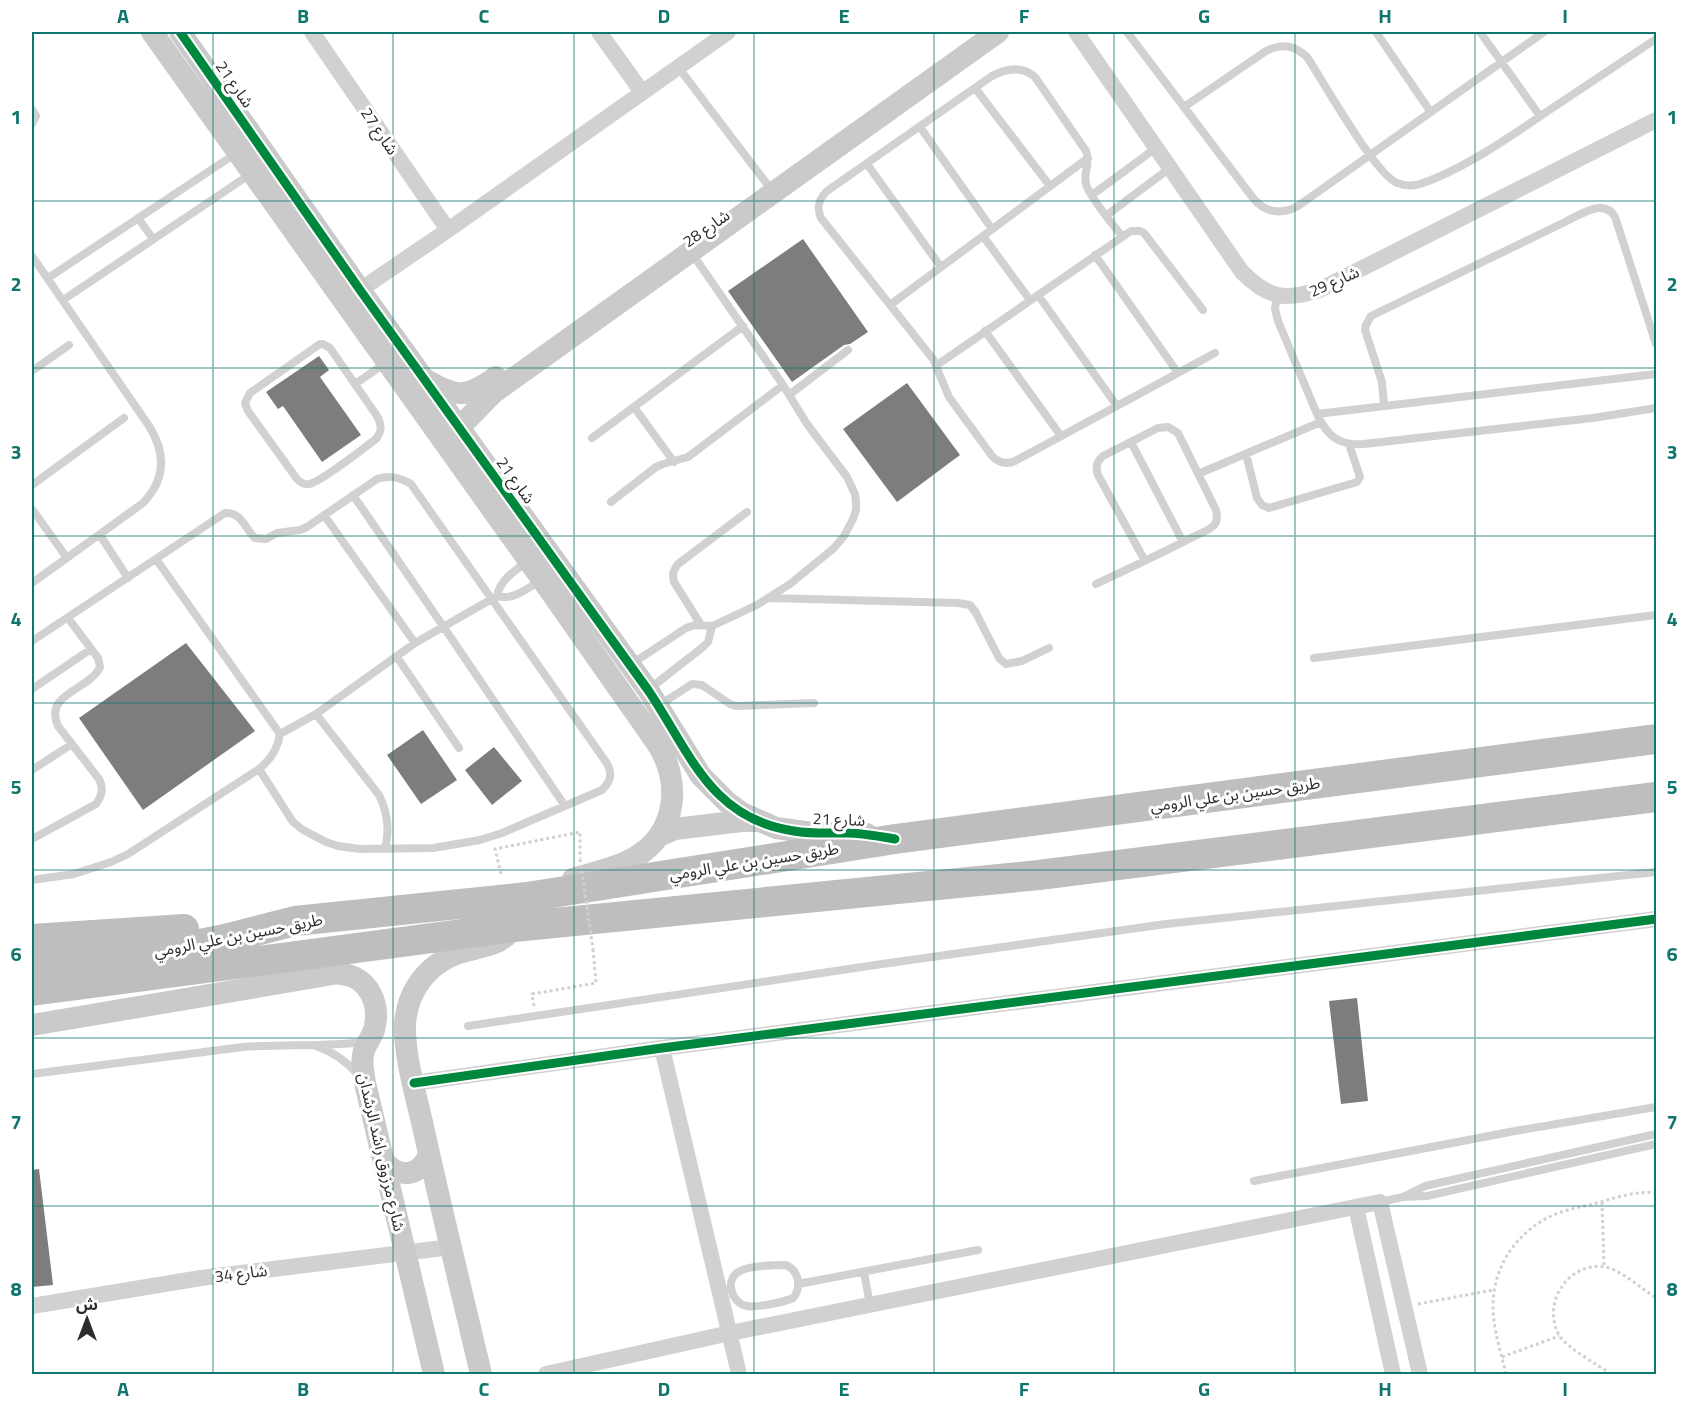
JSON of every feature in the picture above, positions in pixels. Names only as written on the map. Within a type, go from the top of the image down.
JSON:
[{"type":"highway","name":"طريق حسين بن علي الرومي","points":[[32,966],[190,946],[295,921],[527,897],[895,839],[1656,739]]},
{"type":"highway","name":"طريق حسين بن علي الرومي","points":[[32,993],[514,927],[1039,875],[1656,797]]},
{"type":"highway","points":[[32,939],[295,921]]},
{"type":"street","name":"شارع 21","points":[[152,32],[247,146]]},
{"type":"street","name":"شارع 21","points":[[180,32],[247,146],[387,362],[452,435],[653,698],[664,735],[672,781],[672,803],[665,826],[659,836],[633,859],[527,897]]},
{"type":"street","name":"شارع 27","points":[[312,32],[448,230]]},
{"type":"street","points":[[598,32],[642,92]]},
{"type":"street","points":[[360,290],[728,32]]},
{"type":"street","name":"شارع 28","points":[[423,379],[452,393],[460,394],[477,390],[981,32]]},
{"type":"street","name":"شارع 28","points":[[452,435],[493,393],[998,32]]},
{"type":"street","points":[[1076,32],[1242,272],[1257,287],[1277,296]]},
{"type":"street","name":"شارع 29","points":[[1277,296],[1299,296],[1319,290],[1656,120]]},
{"type":"street","name":"شارع 21","points":[[261,166],[360,290],[423,379],[452,435],[542,580],[664,735],[690,760],[713,790],[727,802],[776,828],[861,834],[895,839]]},
{"type":"street","points":[[659,836],[675,829],[759,821]]},
{"type":"street","points":[[414,1083],[662,1048],[1656,919]]},
{"type":"street","points":[[481,1374],[429,1154],[407,1050],[405,1026],[416,986],[427,973],[442,960],[495,943],[514,927]]},
{"type":"street","name":"شارع مرزوق راشد الرشدان","points":[[32,1025],[340,973],[364,984],[372,995],[376,1007],[375,1021],[362,1057],[365,1083],[434,1374]]},
{"type":"street","points":[[369,1040],[381,1035],[389,1035],[396,1038],[407,1050]]},
{"type":"street","points":[[662,1048],[739,1374]]},
{"type":"street","points":[[384,1161],[394,1171],[409,1173],[422,1166],[429,1154]]},
{"type":"street","points":[[546,1374],[730,1333],[1380,1202],[1420,1374]]},
{"type":"street","points":[[1356,1207],[1393,1374]]},
{"type":"street","name":"شارع 34","points":[[32,1306],[201,1278],[451,1247]]},
{"type":"lane","points":[[1127,32],[1253,198],[1270,211],[1285,211],[1298,206],[1544,32]]},
{"type":"lane","points":[[1376,32],[1430,111]]},
{"type":"lane","points":[[1480,32],[1540,116]]},
{"type":"lane","points":[[1184,107],[1266,51],[1274,47],[1292,47],[1307,57],[1369,154],[1389,179],[1405,186],[1414,186],[1471,159],[1656,39]]},
{"type":"lane","points":[[678,67],[767,184]]},
{"type":"lane","points":[[1122,236],[1088,190],[1085,179],[1088,158],[1080,142],[1035,77],[1020,69],[1006,70],[992,76],[827,191],[819,202],[818,209],[821,218],[937,365],[949,397],[996,460],[1001,463],[1011,463],[1215,353]]},
{"type":"lane","points":[[975,88],[1050,186]]},
{"type":"lane","points":[[32,109],[36,116],[32,124]]},
{"type":"lane","points":[[920,127],[992,229]]},
{"type":"lane","points":[[48,278],[247,146]]},
{"type":"lane","points":[[1092,195],[1156,148]]},
{"type":"lane","points":[[890,304],[1088,158]]},
{"type":"lane","points":[[867,164],[941,267]]},
{"type":"lane","points":[[63,300],[261,166]]},
{"type":"lane","points":[[1107,215],[1170,168]]},
{"type":"lane","points":[[1384,406],[1382,382],[1365,330],[1371,316],[1596,208],[1609,209],[1615,217],[1656,344]]},
{"type":"lane","points":[[138,218],[153,239]]},
{"type":"lane","points":[[937,365],[1131,231],[1144,233],[1203,310]]},
{"type":"lane","points":[[984,236],[1117,406]]},
{"type":"lane","points":[[630,665],[686,627],[712,626],[738,615],[790,584],[834,548],[850,527],[856,510],[852,486],[690,252]]},
{"type":"lane","points":[[1095,255],[1178,373]]},
{"type":"lane","points":[[32,256],[149,426],[159,445],[161,455],[159,477],[155,487],[143,503],[32,583]]},
{"type":"lane","points":[[1277,296],[1275,309],[1278,321],[1319,418],[1328,434],[1341,442],[1364,444],[1442,436],[1656,408]]},
{"type":"lane","points":[[592,438],[743,326]]},
{"type":"lane","points":[[985,331],[1060,436]]},
{"type":"lane","points":[[320,344],[330,348],[355,384],[381,422],[380,434],[320,479],[308,485],[300,482],[248,411],[247,398],[250,393],[320,344]]},
{"type":"lane","points":[[32,371],[69,345]]},
{"type":"lane","points":[[789,395],[848,350]]},
{"type":"lane","points":[[355,384],[387,362]]},
{"type":"lane","points":[[1198,474],[1246,454],[1319,418],[1384,406],[1656,374]]},
{"type":"lane","points":[[611,502],[656,468],[688,457],[783,384]]},
{"type":"lane","points":[[634,407],[674,462]]},
{"type":"lane","points":[[32,485],[124,418]]},
{"type":"lane","points":[[1096,584],[1145,561],[1211,528],[1216,522],[1216,510],[1178,433],[1168,427],[1158,428],[1103,456],[1097,463],[1097,471],[1145,561]]},
{"type":"lane","points":[[1131,442],[1183,542]]},
{"type":"lane","points":[[1246,454],[1257,498],[1262,505],[1269,508],[1357,482],[1360,477],[1349,444]]},
{"type":"lane","points":[[32,641],[225,513],[237,515],[252,535],[262,540],[277,533],[307,527],[377,479],[386,476],[395,477],[411,484],[494,598],[610,767],[610,780],[602,789],[502,834],[433,848],[360,849],[338,846],[303,830],[285,811],[259,769]]},
{"type":"lane","points":[[353,495],[564,806]]},
{"type":"lane","points":[[32,509],[67,558]]},
{"type":"lane","points":[[701,625],[674,582],[672,575],[674,570],[678,564],[747,512]]},
{"type":"lane","points":[[324,515],[415,643]]},
{"type":"lane","points":[[100,535],[128,578]]},
{"type":"lane","points":[[156,559],[280,734]]},
{"type":"lane","points":[[494,598],[507,577],[529,561]]},
{"type":"lane","points":[[32,880],[74,874],[128,854],[259,769],[275,753],[280,734],[316,714],[415,643],[494,598],[517,595],[542,580]]},
{"type":"lane","points":[[769,598],[970,605],[999,658],[1006,664],[1022,661],[1049,648]]},
{"type":"lane","points":[[1314,658],[1656,615]]},
{"type":"lane","points":[[32,839],[91,807],[102,794],[101,783],[55,719],[58,704],[98,671],[100,662],[68,618]]},
{"type":"lane","points":[[653,698],[704,647],[708,642],[712,626]]},
{"type":"lane","points":[[32,689],[91,649]]},
{"type":"lane","points":[[397,657],[459,748]]},
{"type":"lane","points":[[653,698],[692,684],[702,685],[736,706],[814,703]]},
{"type":"lane","points":[[316,714],[379,795],[387,822],[385,849]]},
{"type":"lane","points":[[32,770],[72,744]]},
{"type":"lane","points":[[468,1026],[1166,924],[1656,872]]},
{"type":"lane","points":[[32,1074],[243,1047],[348,1044],[369,1040]]},
{"type":"lane","points":[[310,1044],[335,1055],[365,1083]]},
{"type":"lane","points":[[1254,1181],[1515,1131],[1656,1107]]},
{"type":"lane","points":[[1403,1197],[1425,1186],[1656,1134]]},
{"type":"lane","points":[[1380,1202],[1403,1197],[1427,1196],[1656,1144]]},
{"type":"lane","points":[[798,1284],[978,1250]]},
{"type":"lane","points":[[781,1265],[786,1265],[795,1271],[798,1284],[796,1295],[789,1300],[750,1307],[744,1306],[735,1299],[731,1288],[733,1278],[740,1271],[781,1265]]},
{"type":"lane","points":[[864,1272],[870,1305]]},
{"type":"path","points":[[501,874],[495,849],[580,832],[580,859],[596,983],[532,994]]},
{"type":"path","points":[[1506,1374],[1493,1307],[1494,1289],[1498,1274],[1508,1254],[1521,1237],[1550,1217],[1569,1210],[1647,1192],[1656,1192]]},
{"type":"path","points":[[1602,1202],[1604,1266]]},
{"type":"path","points":[[1611,1374],[1559,1336],[1553,1312],[1560,1288],[1579,1271],[1604,1266],[1615,1270],[1656,1298]]},
{"type":"path","points":[[1404,1307],[1494,1289]]},
{"type":"path","points":[[1502,1357],[1559,1336]]},
{"type":"building","points":[[803,239],[868,332],[850,344],[844,345],[792,382],[728,291]]},
{"type":"building","points":[[319,356],[329,370],[320,377],[361,435],[322,462],[283,406],[278,409],[266,392]]},
{"type":"building","points":[[907,383],[960,455],[897,502],[843,429]]},
{"type":"building","points":[[186,643],[255,731],[143,810],[79,718]]},
{"type":"building","points":[[423,730],[457,780],[421,804],[387,755]]},
{"type":"building","points":[[494,747],[522,781],[492,805],[465,770]]},
{"type":"building","points":[[1357,998],[1368,1101],[1341,1104],[1329,1001]]},
{"type":"building","points":[[39,1169],[53,1285],[32,1287],[32,1170]]},
{"type":"cycle path","points":[[180,32],[360,290],[648,690],[705,779],[742,813],[765,824],[800,832],[858,834],[895,839]]},
{"type":"cycle path","points":[[414,1083],[662,1048],[1656,919]]}]
